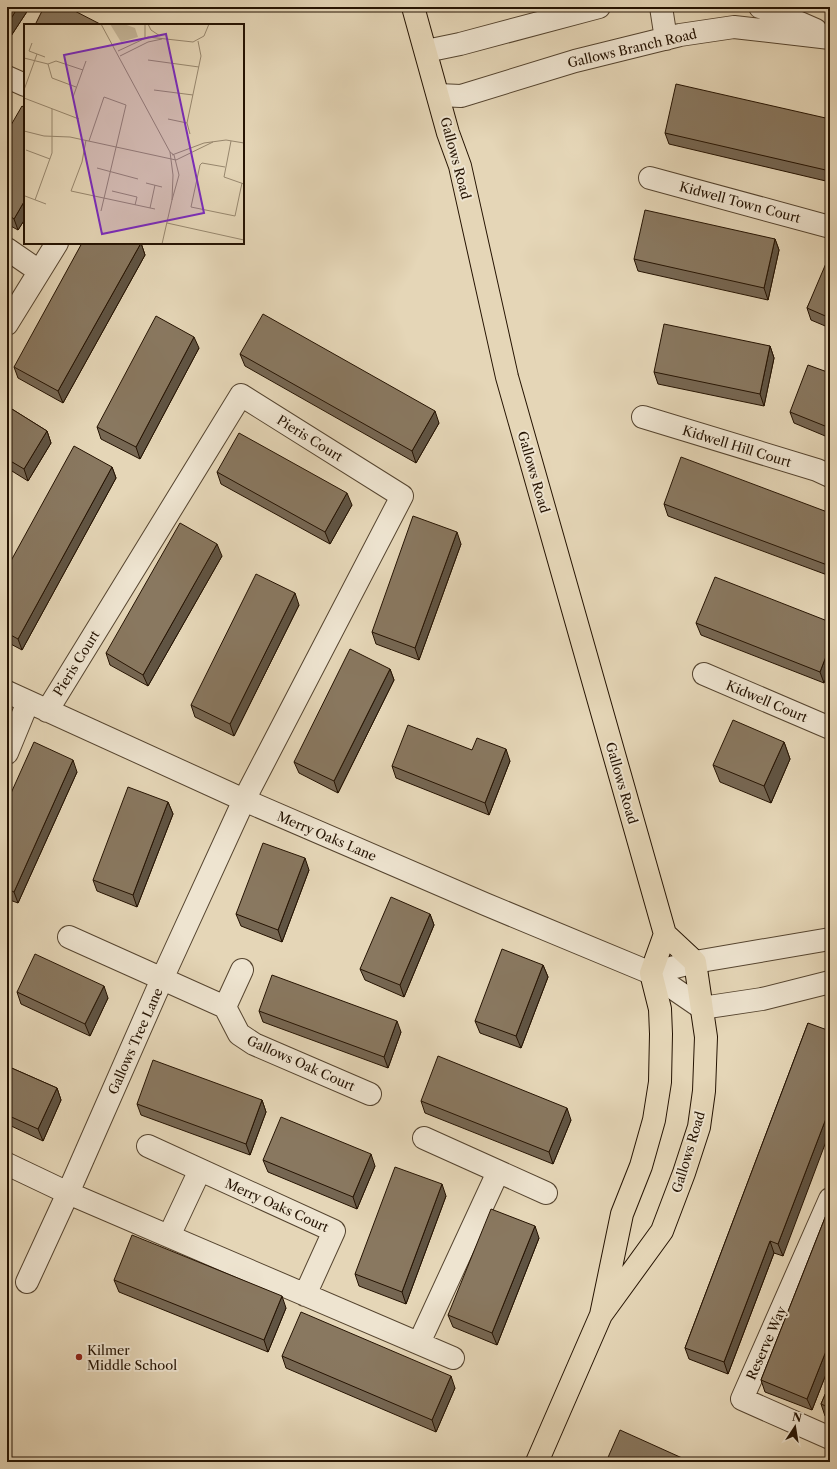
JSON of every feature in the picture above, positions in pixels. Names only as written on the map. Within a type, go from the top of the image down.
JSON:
[{"type":"main road","name":"Gallows Road","points":[[413,7],[448,133],[460,166],[507,377],[665,934]]},
{"type":"main road","points":[[651,972],[665,934],[695,962]]},
{"type":"main road","name":"Gallows Road","points":[[601,1315],[662,1231],[684,1173],[699,1127],[704,1091],[706,1037],[695,962]]},
{"type":"main road","name":"Gallows Road","points":[[537,1462],[601,1315],[622,1214],[641,1166],[654,1120],[660,1082],[661,1034],[660,1009],[651,972]]},
{"type":"street","points":[[426,51],[460,44],[599,7]]},
{"type":"street","points":[[661,7],[666,39]]},
{"type":"street","points":[[760,7],[775,12],[830,37]]},
{"type":"street","points":[[790,7],[830,37]]},
{"type":"street","name":"Gallows Branch Road","points":[[438,95],[461,96],[575,61],[680,35],[734,27],[830,37]]},
{"type":"street","points":[[7,76],[24,84]]},
{"type":"street","name":"Kidwell Town Court","points":[[650,178],[830,227]]},
{"type":"street","points":[[7,324],[56,244]]},
{"type":"street","points":[[7,249],[39,271]]},
{"type":"street","name":"Pieris Court","points":[[38,706],[241,395],[402,496],[244,800]]},
{"type":"street","name":"Kidwell Hill Court","points":[[642,417],[817,470],[830,476]]},
{"type":"street","name":"Kidwell Court","points":[[704,674],[830,728]]},
{"type":"street","name":"Merry Oaks Lane","points":[[7,692],[244,800],[485,904],[651,972],[702,1008]]},
{"type":"street","points":[[7,753],[38,706]]},
{"type":"street","name":"Gallows Tree Lane","points":[[28,1282],[162,979],[244,800]]},
{"type":"street","points":[[69,937],[225,1007],[242,970]]},
{"type":"street","points":[[651,972],[695,962],[830,939]]},
{"type":"street","points":[[702,1008],[762,998],[830,982]]},
{"type":"street","name":"Gallows Oak Court","points":[[225,1007],[239,1034],[254,1044],[370,1094]]},
{"type":"street","points":[[424,1138],[546,1194]]},
{"type":"street","name":"Merry Oaks Court","points":[[148,1146],[334,1231],[305,1294]]},
{"type":"street","points":[[7,1164],[68,1193],[452,1358]]},
{"type":"street","points":[[169,1236],[200,1170]]},
{"type":"street","points":[[419,1343],[498,1172]]},
{"type":"street","name":"Reserve Way","points":[[830,1199],[742,1399],[830,1438]]},
{"type":"building","points":[[7,7],[18,7],[7,25]]},
{"type":"building","points":[[44,7],[67,7],[100,24],[36,24]]},
{"type":"building","points":[[676,84],[830,119],[830,171],[665,133]]},
{"type":"building","points":[[22,106],[24,107],[24,202],[14,219],[7,214],[7,132]]},
{"type":"building","points":[[645,210],[775,239],[764,288],[634,259]]},
{"type":"building","points":[[81,244],[140,244],[58,391],[14,367]]},
{"type":"building","points":[[827,261],[830,262],[830,318],[807,308]]},
{"type":"building","points":[[263,314],[435,411],[412,451],[240,354]]},
{"type":"building","points":[[156,316],[194,337],[136,447],[97,427]]},
{"type":"building","points":[[664,324],[770,346],[760,394],[654,372]]},
{"type":"building","points":[[808,365],[830,373],[830,428],[790,412]]},
{"type":"building","points":[[7,406],[47,431],[24,469],[7,459]]},
{"type":"building","points":[[239,433],[347,493],[325,532],[217,472]]},
{"type":"building","points":[[74,446],[112,467],[18,639],[7,633],[7,568]]},
{"type":"building","points":[[681,457],[830,513],[830,566],[664,504]]},
{"type":"building","points":[[413,516],[457,532],[415,648],[372,632]]},
{"type":"building","points":[[180,523],[217,544],[143,675],[106,653]]},
{"type":"building","points":[[256,574],[295,593],[230,724],[191,705]]},
{"type":"building","points":[[715,577],[830,622],[830,646],[820,672],[696,623]]},
{"type":"building","points":[[350,649],[390,669],[334,781],[294,762]]},
{"type":"building","points":[[733,720],[784,742],[764,786],[713,765]]},
{"type":"building","points":[[408,725],[472,750],[477,738],[506,749],[485,803],[392,766]]},
{"type":"building","points":[[34,742],[73,760],[14,892],[7,889],[7,802]]},
{"type":"building","points":[[128,787],[168,802],[133,895],[93,880]]},
{"type":"building","points":[[263,843],[305,858],[278,930],[236,914]]},
{"type":"building","points":[[391,897],[430,914],[400,985],[360,969]]},
{"type":"building","points":[[502,949],[543,965],[516,1036],[475,1021]]},
{"type":"building","points":[[35,954],[104,986],[85,1024],[17,992]]},
{"type":"building","points":[[272,975],[397,1021],[384,1057],[259,1011]]},
{"type":"building","points":[[808,1023],[830,1031],[830,1108],[778,1244],[770,1241],[724,1362],[685,1348]]},
{"type":"building","points":[[438,1056],[567,1108],[549,1152],[421,1101]]},
{"type":"building","points":[[153,1060],[262,1100],[246,1144],[137,1104]]},
{"type":"building","points":[[7,1066],[57,1088],[38,1129],[7,1115]]},
{"type":"building","points":[[281,1117],[371,1154],[353,1197],[263,1160]]},
{"type":"building","points":[[395,1167],[442,1184],[402,1292],[355,1274]]},
{"type":"building","points":[[830,1205],[830,1341],[807,1399],[761,1380]]},
{"type":"building","points":[[491,1209],[535,1226],[492,1333],[448,1315]]},
{"type":"building","points":[[132,1235],[282,1296],[264,1340],[114,1280]]},
{"type":"building","points":[[301,1312],[451,1376],[432,1420],[282,1356]]},
{"type":"building","points":[[830,1383],[830,1408],[821,1404]]},
{"type":"building","points":[[620,1430],[691,1462],[606,1462]]},
{"type":"building","points":[[333,1458],[342,1462],[331,1462]]},
{"type":"place","name":"Kilmer Middle School","points":[[79,1357]]}]
